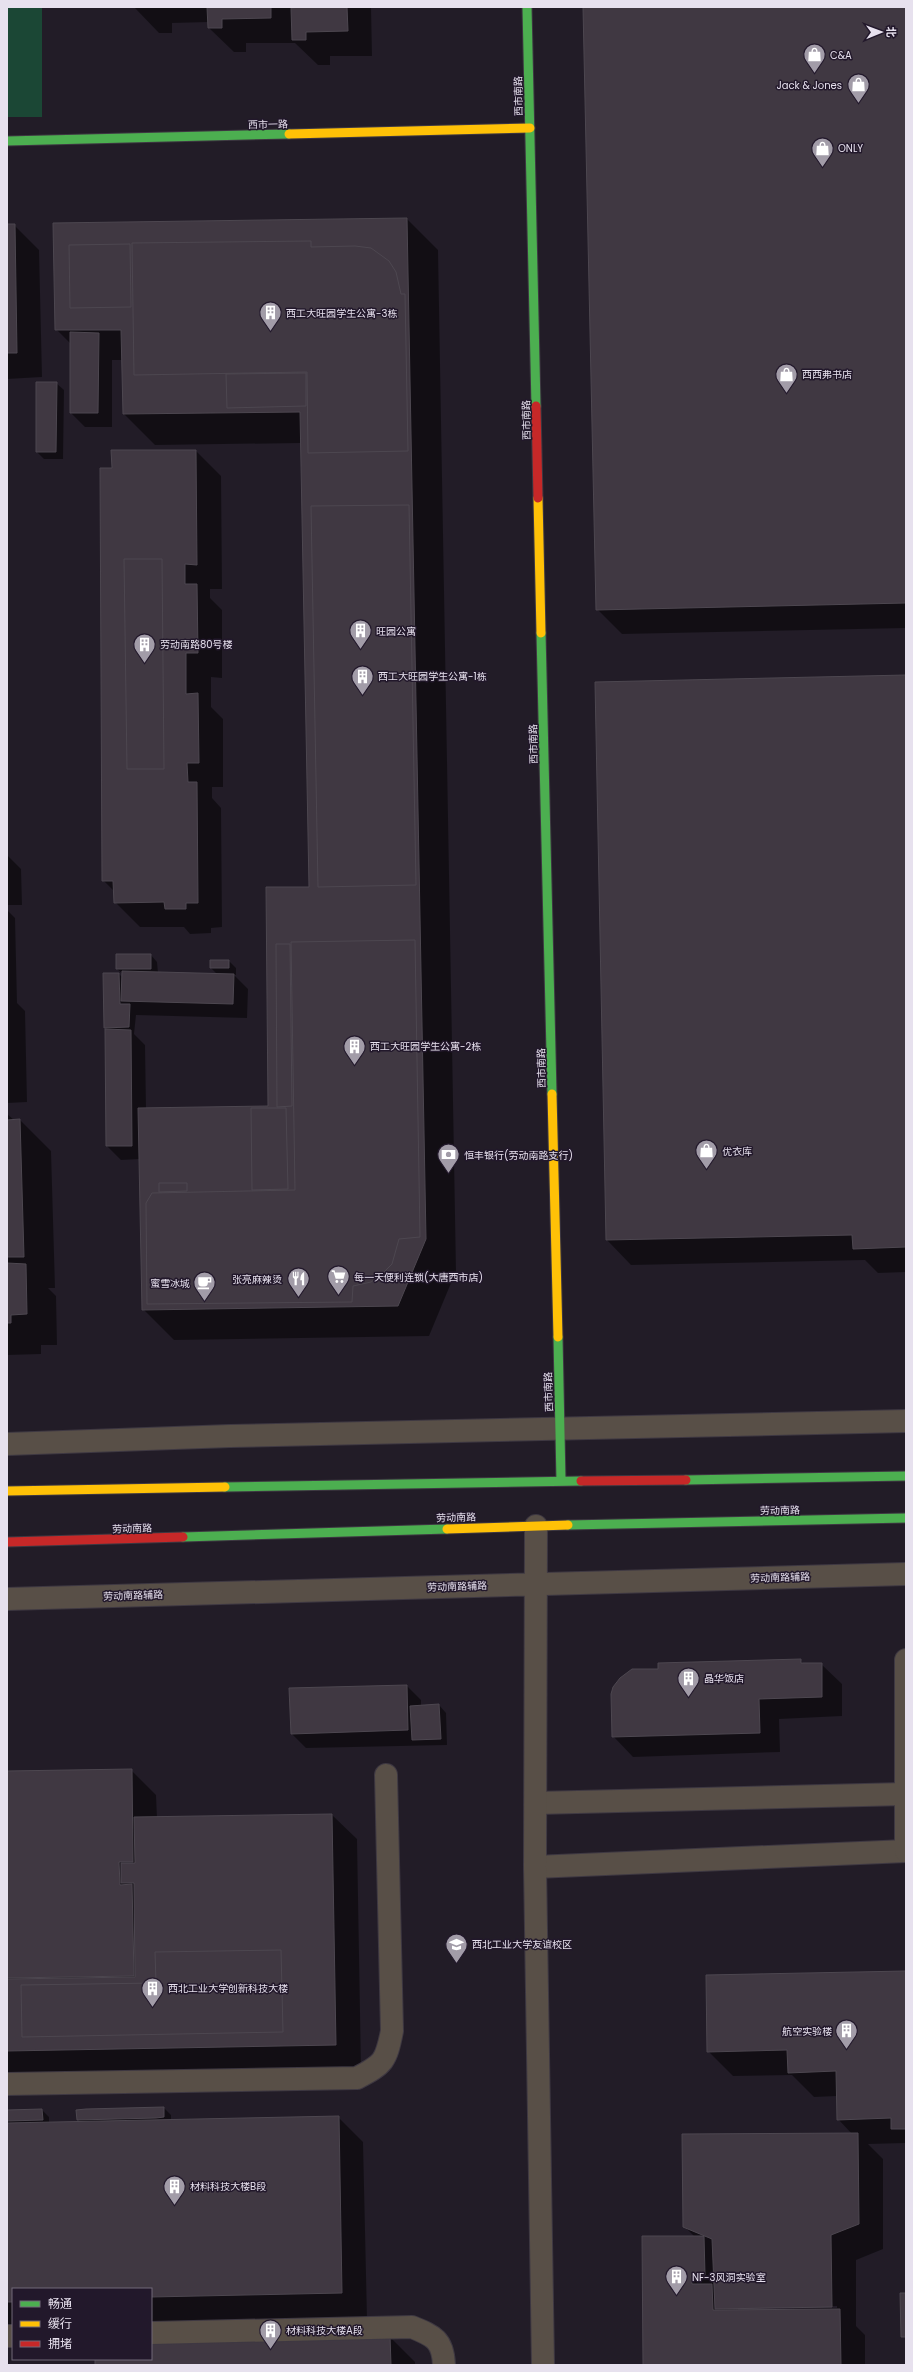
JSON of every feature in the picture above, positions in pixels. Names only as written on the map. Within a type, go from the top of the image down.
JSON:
[{"type":"street","name":"西市南路","points":[[527,7],[561,1481]]},
{"type":"street","name":"西市一路","points":[[7,141],[530,128]]},
{"type":"street","points":[[7,1444],[230,1436],[560,1430],[906,1421]]},
{"type":"street","points":[[7,1491],[906,1476]]},
{"type":"street","name":"劳动南路","points":[[7,1542],[536,1526],[906,1518]]},
{"type":"street","points":[[536,1526],[535,1868],[542,2365]]},
{"type":"street","name":"劳动南路辅路","points":[[7,1599],[906,1574]]},
{"type":"street","points":[[535,1868],[906,1850],[906,1660]]},
{"type":"street","points":[[7,2084],[357,2078],[376,2068],[388,2055],[392,2031],[386,1775]]},
{"type":"street","points":[[536,1803],[905,1794]]},
{"type":"street","points":[[152,2332],[412,2327],[432,2335],[443,2349],[444,2365]]},
{"type":"green space","points":[[7,7],[42,7],[42,117],[7,117]]},
{"type":"building","points":[[207,7],[271,7],[271,18],[222,19],[222,28],[208,28]]},
{"type":"building","points":[[347,7],[348,31],[306,32],[306,40],[292,40],[291,8]]},
{"type":"building","points":[[583,7],[906,7],[906,603],[596,610]]},
{"type":"building","name":"旺园公寓","points":[[407,218],[426,1239],[398,1306],[142,1310],[138,1108],[268,1106],[266,887],[309,887],[300,412],[123,414],[121,330],[55,330],[53,223]]},
{"type":"building","points":[[7,224],[15,224],[17,353],[7,353]]},
{"type":"building","name":"西工大旺园学生公寓-3栋","points":[[311,241],[311,247],[355,246],[371,248],[389,261],[396,272],[401,294],[405,294],[408,451],[308,453],[307,372],[134,375],[132,243]]},
{"type":"building","points":[[130,244],[131,307],[70,308],[69,245]]},
{"type":"building","points":[[70,332],[99,333],[98,413],[70,413]]},
{"type":"building","points":[[306,373],[306,406],[227,408],[226,374]]},
{"type":"building","points":[[36,382],[57,382],[56,452],[36,452]]},
{"type":"building","points":[[111,450],[196,450],[197,565],[185,564],[185,584],[197,584],[198,653],[186,653],[186,694],[198,693],[199,763],[187,763],[188,782],[197,782],[198,903],[186,903],[186,909],[165,909],[164,902],[114,903],[113,881],[102,881],[100,468],[112,468]]},
{"type":"building","name":"西工大旺园学生公寓-1栋","points":[[409,505],[416,885],[318,887],[311,506]]},
{"type":"building","name":"劳动南路80号楼","points":[[124,559],[162,559],[164,769],[127,769]]},
{"type":"building","points":[[906,675],[906,1247],[853,1249],[852,1235],[606,1240],[595,682]]},
{"type":"building","name":"西工大旺园学生公寓-2栋","points":[[415,940],[420,1237],[399,1239],[392,1264],[371,1282],[353,1286],[352,1302],[147,1304],[146,1203],[152,1193],[295,1190],[291,942]]},
{"type":"building","points":[[276,944],[290,944],[292,1106],[277,1107]]},
{"type":"building","points":[[116,954],[151,954],[151,969],[116,969]]},
{"type":"building","points":[[210,960],[229,960],[229,968],[210,968]]},
{"type":"building","points":[[122,971],[234,974],[233,1004],[121,1001]]},
{"type":"building","points":[[103,973],[119,973],[120,1004],[130,1004],[129,1027],[104,1028]]},
{"type":"building","points":[[105,1029],[131,1030],[132,1146],[106,1146]]},
{"type":"building","points":[[251,1108],[286,1108],[288,1189],[252,1190]]},
{"type":"building","points":[[20,1119],[24,1257],[7,1257],[7,1120]]},
{"type":"building","points":[[159,1183],[187,1183],[187,1191],[159,1192]]},
{"type":"building","points":[[7,1263],[26,1264],[27,1314],[11,1315],[11,1323],[7,1323]]},
{"type":"building","name":"晶华饭店","points":[[801,1659],[801,1663],[822,1663],[822,1697],[759,1699],[760,1733],[612,1737],[611,1694],[613,1687],[620,1678],[632,1669],[658,1669],[658,1663]]},
{"type":"building","points":[[407,1685],[408,1730],[291,1734],[289,1688]]},
{"type":"building","points":[[439,1704],[441,1739],[412,1740],[410,1706]]},
{"type":"building","points":[[132,1769],[133,1862],[119,1862],[120,1885],[132,1884],[134,1976],[7,1978],[7,1771]]},
{"type":"building","points":[[332,1814],[336,2045],[7,2051],[7,1979],[135,1977],[134,1883],[121,1883],[121,1863],[135,1863],[134,1817]]},
{"type":"building","name":"西北工业大学创新科技大楼","points":[[281,1950],[283,2032],[22,2037],[21,1985],[156,1983],[155,1952]]},
{"type":"building","name":"航空实验楼","points":[[906,1971],[906,2129],[891,2129],[891,2118],[837,2120],[836,2071],[788,2073],[787,2050],[707,2052],[706,1975]]},
{"type":"building","points":[[164,2107],[164,2117],[156,2118],[77,2120],[76,2110],[86,2109]]},
{"type":"building","points":[[42,2109],[43,2120],[7,2121],[7,2110]]},
{"type":"building","name":"材料科技大楼B段","points":[[339,2116],[342,2293],[152,2297],[152,2288],[12,2288],[12,2302],[7,2302],[7,2123]]},
{"type":"building","points":[[858,2133],[859,2224],[831,2235],[832,2307],[715,2309],[712,2239],[683,2227],[682,2134]]},
{"type":"building","name":"NF-3风洞实验室","points":[[642,2236],[704,2236],[705,2275],[691,2275],[692,2284],[712,2284],[713,2310],[840,2309],[841,2365],[643,2365]]},
{"type":"building","points":[[900,2293],[906,2293],[906,2337],[901,2337]]},
{"type":"building","name":"材料科技大楼A段","points":[[390,2336],[391,2365],[95,2365],[95,2360],[152,2360],[152,2341]]},
{"type":"traffic: fast","points":[[527,7],[536,406]]},
{"type":"traffic: fast","points":[[7,141],[289,134]]},
{"type":"traffic: fast","points":[[541,633],[552,1094]]},
{"type":"traffic: fast","points":[[558,1337],[561,1481]]},
{"type":"traffic: fast","points":[[686,1480],[906,1476]]},
{"type":"traffic: fast","points":[[225,1487],[581,1481]]},
{"type":"traffic: fast","points":[[568,1525],[906,1518]]},
{"type":"traffic: fast","points":[[183,1537],[447,1529]]},
{"type":"traffic: slow","points":[[289,134],[530,128]]},
{"type":"traffic: slow","points":[[538,498],[541,633]]},
{"type":"traffic: slow","points":[[552,1094],[558,1337]]},
{"type":"traffic: slow","points":[[7,1491],[225,1487]]},
{"type":"traffic: slow","points":[[447,1529],[568,1525]]},
{"type":"traffic: jam","points":[[536,406],[538,498]]},
{"type":"traffic: jam","points":[[581,1481],[686,1480]]},
{"type":"traffic: jam","points":[[7,1542],[183,1537]]},
{"type":"place","name":"C&A","points":[[815,74]]},
{"type":"place","name":"Jack & Jones","points":[[858,104]]},
{"type":"place","name":"ONLY","points":[[823,168]]},
{"type":"place","name":"西工大旺园学生公寓-3栋","points":[[270,332]]},
{"type":"place","name":"西西弗书店","points":[[787,394]]},
{"type":"place","name":"旺园公寓","points":[[360,650]]},
{"type":"place","name":"劳动南路80号楼","points":[[144,664]]},
{"type":"place","name":"西工大旺园学生公寓-1栋","points":[[363,696]]},
{"type":"place","name":"西工大旺园学生公寓-2栋","points":[[355,1066]]},
{"type":"place","name":"优衣库","points":[[707,1170]]},
{"type":"place","name":"恒丰银行(劳动南路支行)","points":[[449,1174]]},
{"type":"place","name":"每一天便利连锁(大唐西市店)","points":[[338,1296]]},
{"type":"place","name":"张亮麻辣烫","points":[[298,1298]]},
{"type":"place","name":"蜜雪冰城","points":[[205,1302]]},
{"type":"place","name":"晶华饭店","points":[[689,1698]]},
{"type":"place","name":"西北工业大学友谊校区","points":[[456,1964]]},
{"type":"place","name":"西北工业大学创新科技大楼","points":[[152,2008]]},
{"type":"place","name":"航空实验楼","points":[[847,2050]]},
{"type":"place","name":"材料科技大楼B段","points":[[174,2206]]},
{"type":"place","name":"NF-3风洞实验室","points":[[677,2296]]},
{"type":"place","name":"材料科技大楼A段","points":[[271,2350]]}]
